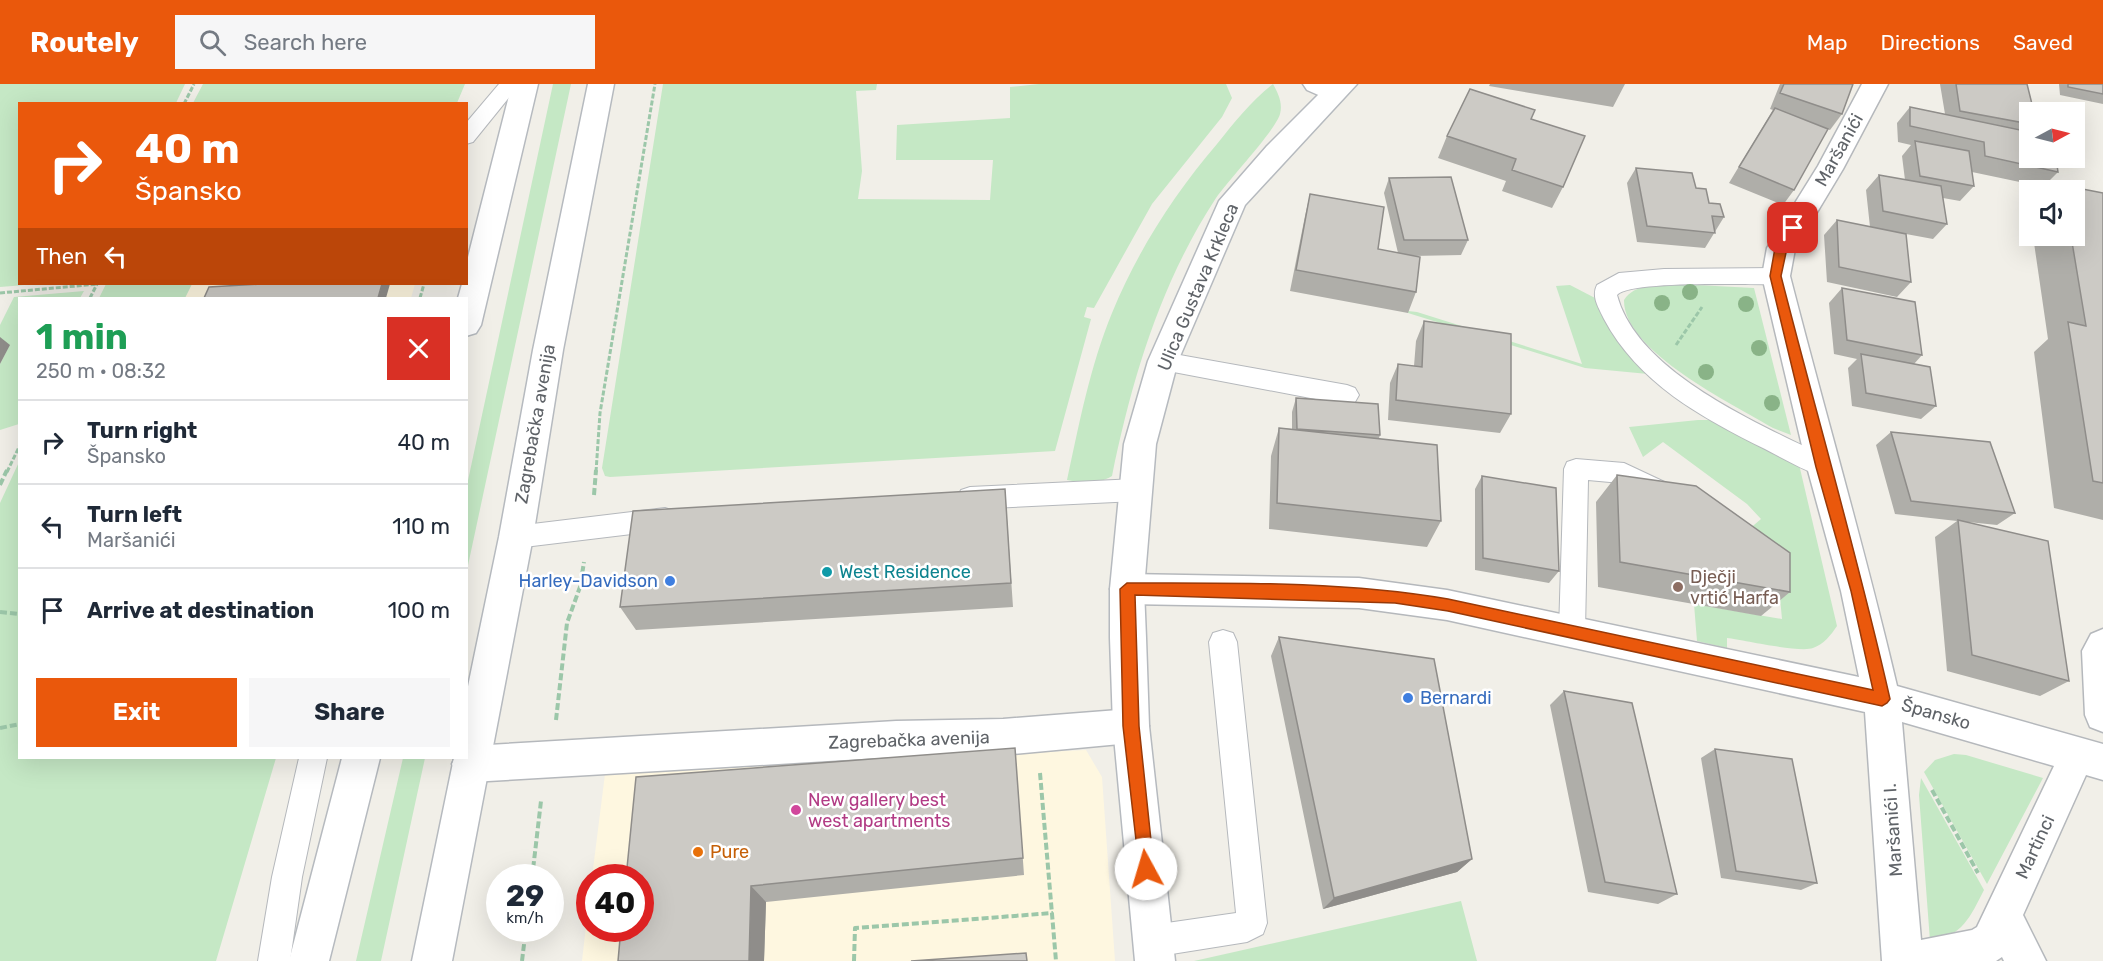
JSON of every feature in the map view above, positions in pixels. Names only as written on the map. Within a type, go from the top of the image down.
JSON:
[{"type":"street","points":[[468,317],[525,84]]},
{"type":"street","name":"Zagrebačka avenija","points":[[432,961],[516,537],[548,350],[601,84]]},
{"type":"street","name":"Maršanići","points":[[1875,84],[1830,169],[1781,248],[1776,276],[1823,467],[1858,591],[1882,699]]},
{"type":"street","name":"Ulica Gustava Krkleca","points":[[1154,951],[1131,726],[1127,589],[1140,444],[1163,361],[1233,201],[1331,87]]},
{"type":"street","name":"Špansko","points":[[1127,589],[1218,589],[1395,596],[1572,631],[1882,699],[2103,762]]},
{"type":"street","points":[[2103,645],[2100,651],[2103,715]]},
{"type":"street","name":"Maršanići I.","points":[[1882,699],[1915,960]]},
{"type":"street","name":"Zagrebačka avenija","points":[[471,764],[896,753],[1003,737],[1131,726]]},
{"type":"street","points":[[309,961],[360,759]]},
{"type":"street","name":"Martinci","points":[[1915,960],[1977,948],[1991,941],[2067,776]]},
{"type":"street","points":[[2003,918],[2026,961]]},
{"type":"lane","points":[[468,135],[510,84]]},
{"type":"lane","points":[[1776,276],[1619,281],[1605,291],[1606,300],[1630,345],[1672,384],[1702,404],[1823,467]]},
{"type":"lane","points":[[1163,361],[1239,377],[1347,395]]},
{"type":"lane","points":[[1572,631],[1576,469],[1624,473],[1666,494],[1684,507]]},
{"type":"lane","points":[[950,499],[1136,490]]},
{"type":"lane","points":[[516,537],[693,515]]},
{"type":"lane","points":[[1154,951],[1247,927],[1252,923],[1223,642]]},
{"type":"lane","points":[[274,961],[287,877],[313,759]]},
{"type":"path","points":[[185,102],[194,84]]},
{"type":"path","points":[[593,504],[600,413],[655,84]]},
{"type":"path","points":[[1656,369],[1665,361],[1723,277]]},
{"type":"path","points":[[0,293],[87,285]]},
{"type":"path","points":[[0,485],[18,449]]},
{"type":"path","points":[[556,725],[567,624],[580,587]]},
{"type":"path","points":[[0,612],[18,614]]},
{"type":"path","points":[[0,728],[18,724]]},
{"type":"path","points":[[1039,763],[1056,961]]},
{"type":"path","points":[[1929,785],[2003,918]]},
{"type":"path","points":[[534,864],[541,805]]},
{"type":"path","points":[[854,961],[855,928],[1053,913]]},
{"type":"path","points":[[522,961],[524,942]]},
{"type":"shaded area","points":[[192,285],[415,285],[411,297],[186,297]]},
{"type":"shaded area","points":[[1086,750],[1102,777],[1115,961],[582,961],[584,942],[654,942],[654,864],[594,864],[605,774]]},
{"type":"green space","points":[[0,84],[185,84],[176,102],[18,102],[18,285],[25,285],[0,287]]},
{"type":"green space","points":[[203,84],[465,84],[457,102],[194,102]]},
{"type":"green space","points":[[553,84],[571,84],[468,565],[468,480]]},
{"type":"green space","points":[[663,84],[877,84],[876,90],[856,91],[862,171],[858,199],[990,200],[993,160],[896,160],[897,125],[1010,118],[1010,87],[1039,84],[1226,84],[1232,98],[1222,117],[1152,204],[1094,308],[1087,307],[1084,317],[1091,319],[1055,451],[610,477],[605,476],[602,468]]},
{"type":"green space","points":[[1273,84],[1281,106],[1276,122],[1216,198],[1179,263],[1164,297],[1139,367],[1112,476],[1101,481],[1090,482],[1067,480],[1097,354],[1112,313],[1133,268],[1171,203],[1201,163],[1243,112]]},
{"type":"green space","points":[[1676,284],[1754,288],[1791,435],[1773,428],[1683,374],[1660,357],[1641,338],[1628,319],[1624,300],[1640,288]]},
{"type":"green space","points":[[106,285],[192,285],[186,297],[100,297]]},
{"type":"green space","points":[[1570,285],[1595,298],[1648,374],[1585,368],[1408,313],[1408,311],[1417,312],[1582,364],[1556,286]]},
{"type":"green space","points":[[84,291],[81,297],[18,297],[18,424],[0,430],[0,364],[9,346],[0,346],[0,325],[14,297]]},
{"type":"green space","points":[[1717,420],[1798,460],[1837,626],[1827,639],[1817,646],[1796,649],[1727,638],[1727,648],[1697,641],[1694,604],[1782,619],[1775,545],[1741,536],[1761,519],[1747,504],[1663,442],[1643,457],[1629,427]]},
{"type":"green space","points":[[18,464],[18,759],[276,759],[216,961],[0,961],[0,503]]},
{"type":"green space","points":[[1954,754],[1966,755],[2043,778],[1987,884],[1924,772],[1935,760]]},
{"type":"green space","points":[[403,759],[425,759],[381,961],[356,961]]},
{"type":"green space","points":[[1921,778],[1984,890],[1969,917],[1958,930],[1930,941],[1919,795]]},
{"type":"green space","points":[[1461,901],[1477,961],[1194,961]]},
{"type":"building","points":[[1784,84],[1853,84],[1842,114],[1780,93]]},
{"type":"building","points":[[1956,84],[2027,84],[2032,102],[2019,102],[2019,122],[1960,111]]},
{"type":"building","points":[[2068,84],[2103,84],[2103,94],[2068,87]]},
{"type":"building","points":[[1470,89],[1535,110],[1531,119],[1585,136],[1563,187],[1512,170],[1516,159],[1447,136]]},
{"type":"building","points":[[1910,107],[2019,130],[2019,163],[1985,156],[1984,142],[1910,126]]},
{"type":"building","points":[[1775,108],[1828,129],[1794,190],[1739,167]]},
{"type":"building","points":[[1915,141],[1969,151],[1974,186],[1920,176]]},
{"type":"building","points":[[1636,168],[1692,173],[1696,188],[1706,189],[1709,203],[1720,204],[1724,217],[1712,216],[1715,233],[1647,226]]},
{"type":"building","points":[[2040,168],[2057,168],[2058,172]]},
{"type":"building","points":[[1879,175],[1941,186],[1947,224],[1883,211]]},
{"type":"building","points":[[1451,177],[1468,240],[1404,240],[1389,178]]},
{"type":"building","points":[[2085,189],[2103,193],[2103,483],[2093,481],[2068,322],[2086,326],[2073,246],[2085,246]]},
{"type":"building","points":[[1310,194],[1384,207],[1378,249],[1420,257],[1416,292],[1296,270]]},
{"type":"building","points":[[1837,220],[1906,234],[1911,282],[1839,267]]},
{"type":"building","points":[[382,285],[378,297],[204,297],[209,287]]},
{"type":"building","points":[[1842,288],[1915,302],[1922,355],[1847,340]]},
{"type":"building","points":[[1424,321],[1511,334],[1511,414],[1396,400],[1398,364],[1422,367]]},
{"type":"building","points":[[1861,354],[1930,367],[1936,406],[1866,393]]},
{"type":"building","points":[[1296,398],[1378,404],[1380,435],[1297,429]]},
{"type":"building","points":[[1279,428],[1437,445],[1441,521],[1277,503]]},
{"type":"building","points":[[1891,432],[1990,442],[2015,513],[1911,501]]},
{"type":"building","points":[[1617,475],[1696,486],[1790,553],[1790,592],[1620,562]]},
{"type":"building","points":[[1482,476],[1556,488],[1559,571],[1483,558]]},
{"type":"building","name":"West Residence","points":[[1005,489],[1011,583],[620,607],[633,511]]},
{"type":"building","points":[[1958,520],[2048,541],[2069,681],[1972,655]]},
{"type":"building","points":[[1279,637],[1434,659],[1472,859],[1334,898]]},
{"type":"building","points":[[1564,691],[1632,703],[1677,894],[1605,882]]},
{"type":"building","points":[[1015,748],[1023,858],[751,886],[749,961],[618,961],[620,942],[654,942],[654,864],[627,864],[636,777]]},
{"type":"building","points":[[1715,749],[1792,759],[1817,883],[1736,871]]},
{"type":"building","points":[[1026,953],[1027,961],[911,961]]},
{"type":"place","name":"West Residence","points":[[827,572]]},
{"type":"place","name":"Harley-Davidson","points":[[670,581]]},
{"type":"place","name":"Dječji vrtić Harfa","points":[[1678,587]]},
{"type":"place","name":"Bernardi","points":[[1408,698]]},
{"type":"place","name":"New gallery best west apartments","points":[[796,810]]},
{"type":"place","name":"Pure","points":[[698,852]]},
{"type":"route","points":[[1146,869],[1131,726],[1127,589],[1218,589],[1395,596],[1448,605],[1882,699],[1858,591],[1823,467],[1776,276],[1781,248],[1793,228]]}]
